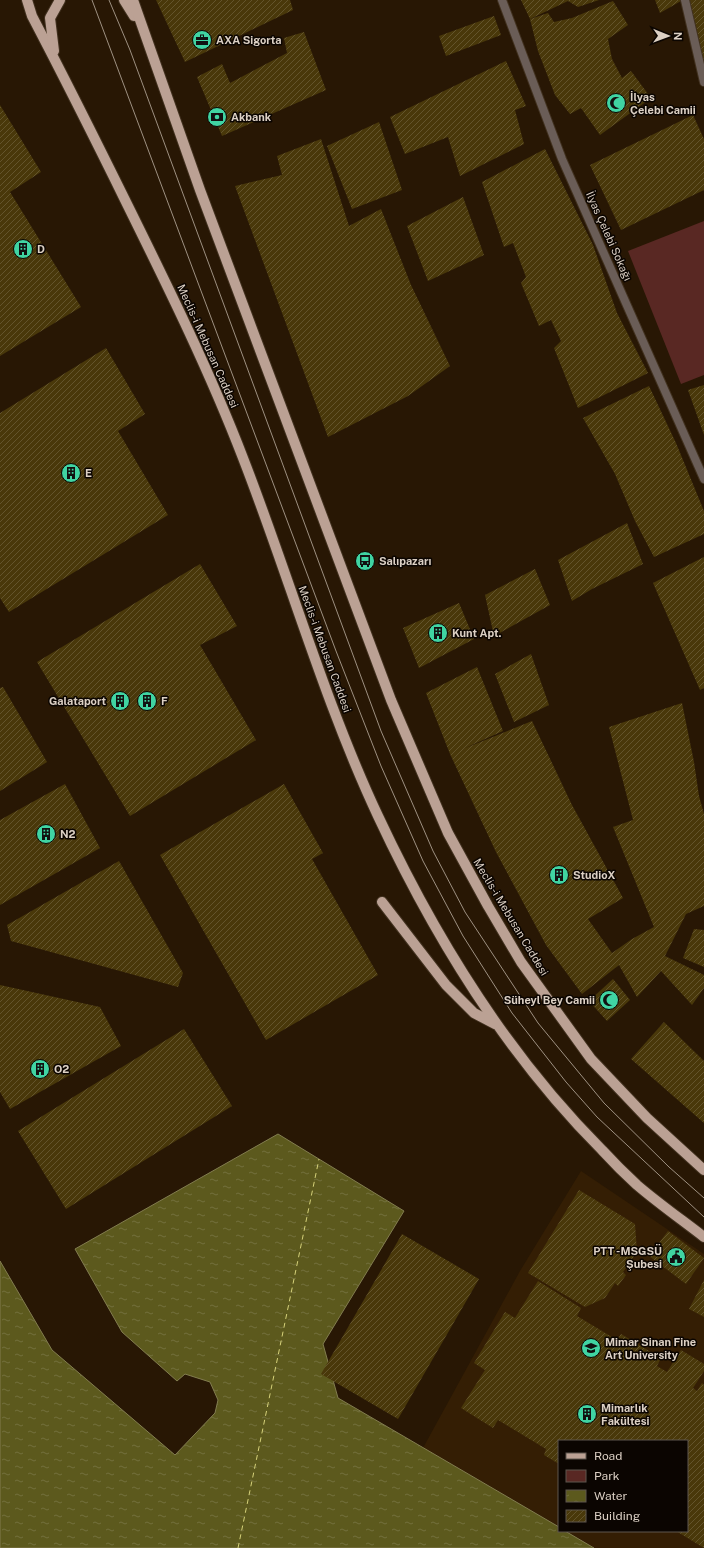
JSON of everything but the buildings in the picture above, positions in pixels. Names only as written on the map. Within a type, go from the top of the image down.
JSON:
[{"type":"main road","name":"Meclis-i Mebusan Caddesi","points":[[27,0],[32,16],[157,263],[210,378],[245,463],[337,718],[377,815],[435,926],[479,1000],[547,1090],[592,1141],[636,1184],[704,1238]]},
{"type":"main road","points":[[60,0],[55,6],[50,24],[52,43],[60,69]]},
{"type":"main road","points":[[124,0],[136,17],[146,39]]},
{"type":"main road","name":"Meclis-i Mebusan Caddesi","points":[[133,0],[200,190],[391,700],[448,833],[521,962],[591,1059],[647,1118],[704,1170]]},
{"type":"main road","points":[[382,902],[446,985],[474,1013],[497,1025]]},
{"type":"street","name":"İlyas Çelebi Sokağı","points":[[502,0],[562,159],[704,478]]},
{"type":"street","points":[[685,0],[704,82]]},
{"type":"shaded area","name":"Mimar Sinan Fine Art University","points":[[581,1171],[704,1254],[704,1548],[594,1548],[567,1532],[688,1532],[688,1440],[558,1440],[558,1526],[423,1448],[520,1271]]},
{"type":"green space","points":[[704,221],[704,375],[681,384],[628,251]]},
{"type":"water","points":[[278,1134],[404,1211],[323,1344],[338,1398],[558,1526],[558,1532],[567,1532],[594,1548],[0,1548],[0,1261],[52,1350],[175,1455],[215,1413],[218,1400],[210,1382],[185,1374],[177,1381],[122,1332],[75,1249]]},
{"type":"ferry route","points":[[238,1548],[319,1159]]},
{"type":"tram line","points":[[92,0],[336,651],[381,766],[423,861],[463,936],[512,1013],[566,1082],[597,1117],[704,1217]]},
{"type":"tram line","points":[[109,0],[130,50],[381,731],[433,851],[465,912],[538,1023],[604,1103],[669,1167],[704,1198]]},
{"type":"place","name":"AXA Sigorta","points":[[202,40]]},
{"type":"place","name":"İlyas Çelebi Camii","points":[[616,103]]},
{"type":"place","name":"Akbank","points":[[217,117]]},
{"type":"place","name":"D","points":[[23,249]]},
{"type":"place","name":"E","points":[[71,473]]},
{"type":"place","name":"Salıpazarı","points":[[365,561]]},
{"type":"place","name":"Kunt Apt.","points":[[438,633]]},
{"type":"place","name":"Galataport","points":[[120,701]]},
{"type":"place","name":"F","points":[[147,701]]},
{"type":"place","name":"N2","points":[[46,834]]},
{"type":"place","name":"StudioX","points":[[559,875]]},
{"type":"place","name":"Süheyl Bey Camii","points":[[609,1000]]},
{"type":"place","name":"O2","points":[[40,1069]]},
{"type":"place","name":"PTT -MSGSÜ Şubesi","points":[[676,1257]]},
{"type":"place","name":"Mimar Sinan Fine Art University","points":[[591,1348]]},
{"type":"place","name":"Mimarlık Fakültesi","points":[[587,1414]]}]
